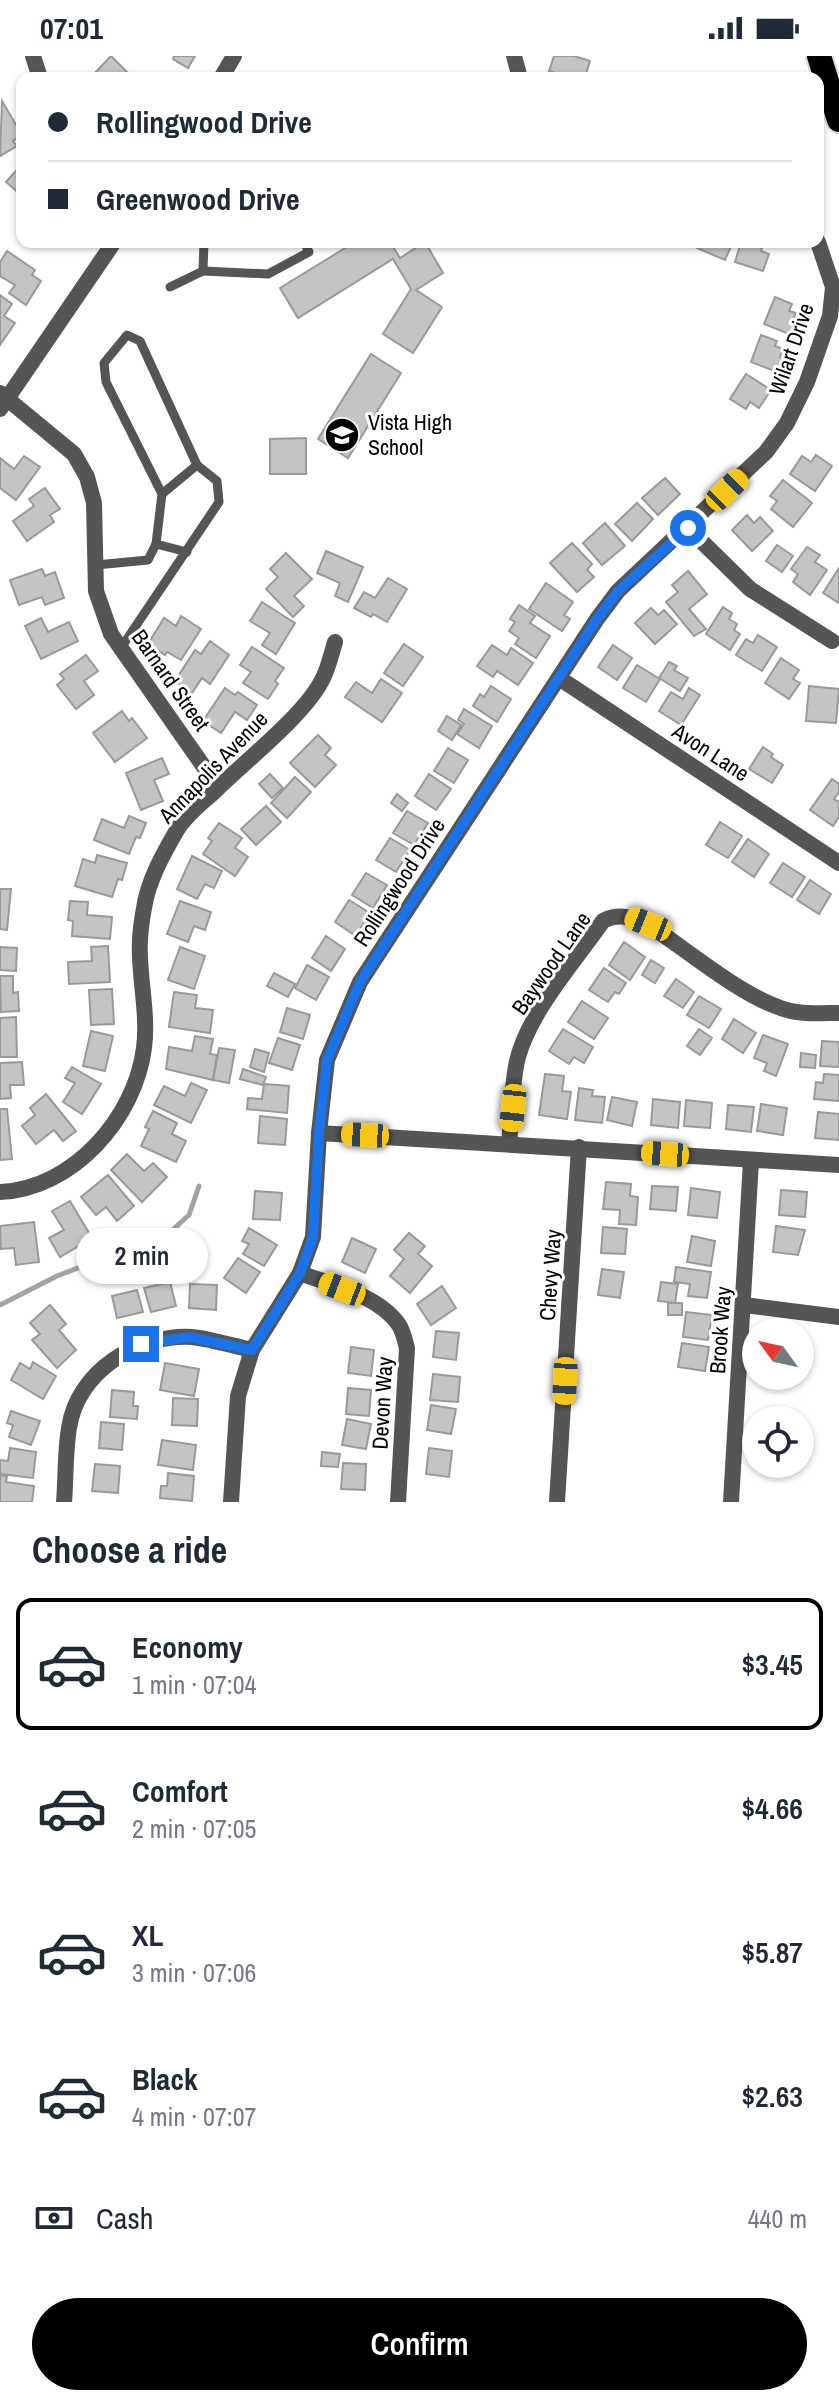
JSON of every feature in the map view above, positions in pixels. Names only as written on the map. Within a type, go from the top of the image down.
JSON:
[{"type":"highway","points":[[819,56],[839,120]]},
{"type":"street","points":[[3,401],[110,248]]},
{"type":"street","name":"Wilart Drive","points":[[787,423],[807,382],[830,316],[833,287],[820,248]]},
{"type":"street","name":"Barnard Street","points":[[3,401],[74,454],[87,477],[94,503],[96,591],[111,634],[218,787]]},
{"type":"street","name":"Rollingwood Drive","points":[[231,1502],[238,1396],[252,1350],[300,1273],[313,1237],[327,1060],[360,982],[618,591],[766,452],[787,423]]},
{"type":"street","points":[[688,528],[750,589],[832,641]]},
{"type":"street","name":"Annapolis Avenue","points":[[0,1192],[13,1192],[45,1181],[75,1164],[108,1133],[122,1112],[134,1089],[144,1048],[139,953],[144,906],[158,864],[179,826],[296,713],[321,682],[335,642]]},
{"type":"street","name":"Avon Lane","points":[[559,678],[839,863]]},
{"type":"street","name":"Baywood Lane","points":[[509,1143],[518,1058],[524,1041],[538,1013],[603,921],[613,916],[633,918],[648,924],[746,990],[779,1008],[810,1013],[839,1013]]},
{"type":"street","points":[[319,1133],[839,1165]]},
{"type":"street","name":"Chevy Way","points":[[557,1502],[579,1147]]},
{"type":"street","name":"Brook Way","points":[[731,1502],[751,1161]]},
{"type":"street","name":"Devon Way","points":[[300,1273],[365,1298],[384,1309],[400,1326],[407,1348],[398,1502]]},
{"type":"street","points":[[744,1305],[839,1317]]},
{"type":"street","points":[[64,1502],[69,1425],[80,1396],[98,1370],[141,1344],[190,1337],[252,1350]]},
{"type":"lane","points":[[203,271],[204,248]]},
{"type":"lane","points":[[307,248],[309,252]]},
{"type":"lane","points":[[170,287],[203,271],[268,274],[311,248]]},
{"type":"lane","points":[[96,565],[148,560],[156,544],[162,494],[106,382],[104,363],[127,335],[140,341],[197,465],[217,481],[219,502],[121,648]]},
{"type":"lane","points":[[162,494],[197,465]]},
{"type":"lane","points":[[156,544],[187,552]]},
{"type":"building","points":[[111,56],[127,72],[96,72]]},
{"type":"building","points":[[174,56],[195,56],[188,68],[173,59]]},
{"type":"building","points":[[554,56],[574,56],[590,61],[587,72],[549,71]]},
{"type":"building","points":[[2,101],[16,125],[16,139],[13,141],[16,147],[0,156]]},
{"type":"building","points":[[16,171],[16,191],[6,182]]},
{"type":"building","points":[[345,248],[394,248],[400,258],[416,248],[428,248],[443,273],[416,290],[442,307],[413,353],[383,334],[411,289],[393,259],[298,318],[280,288]]},
{"type":"building","points":[[697,248],[730,248],[725,260]]},
{"type":"building","points":[[739,248],[762,248],[761,251],[769,254],[763,271],[735,262]]},
{"type":"building","points":[[7,251],[35,270],[32,275],[41,281],[26,305],[9,293],[15,285],[0,276],[0,262]]},
{"type":"building","points":[[0,295],[12,304],[4,316],[15,323],[0,345]]},
{"type":"building","points":[[775,297],[792,304],[789,311],[796,313],[793,322],[799,325],[794,336],[764,324]]},
{"type":"building","points":[[761,335],[777,341],[775,346],[783,349],[780,357],[787,360],[782,374],[751,362]]},
{"type":"building","points":[[371,354],[401,373],[348,458],[318,439]]},
{"type":"building","points":[[746,374],[771,390],[759,408],[750,402],[746,409],[730,399]]},
{"type":"building","points":[[306,438],[306,474],[270,474],[270,439]]},
{"type":"building","points":[[816,455],[832,466],[815,491],[790,474],[802,456],[811,462]]},
{"type":"building","points":[[24,456],[40,467],[16,500],[0,488],[0,458],[14,469]]},
{"type":"building","points":[[665,478],[680,494],[658,515],[642,498]]},
{"type":"building","points":[[783,480],[812,503],[793,527],[771,509],[777,501],[770,496]]},
{"type":"building","points":[[45,488],[60,509],[50,515],[54,522],[27,541],[13,521],[34,506],[29,499]]},
{"type":"building","points":[[637,503],[653,519],[632,541],[615,524]]},
{"type":"building","points":[[747,515],[754,523],[760,517],[773,531],[752,551],[732,530]]},
{"type":"building","points":[[605,523],[625,546],[602,565],[583,543]]},
{"type":"building","points":[[572,543],[592,564],[587,570],[594,577],[577,592],[550,563]]},
{"type":"building","points":[[777,545],[793,556],[782,572],[766,561]]},
{"type":"building","points":[[807,547],[820,555],[815,562],[827,570],[810,595],[793,582],[798,574],[791,569]]},
{"type":"building","points":[[326,551],[363,567],[348,602],[335,596],[340,583],[317,573]]},
{"type":"building","points":[[286,553],[312,579],[294,596],[304,606],[293,617],[266,589],[278,577],[270,569]]},
{"type":"building","points":[[839,568],[839,603],[823,593]]},
{"type":"building","points":[[42,569],[45,576],[55,572],[64,598],[45,605],[42,597],[19,605],[10,580]]},
{"type":"building","points":[[688,571],[707,594],[689,609],[706,629],[694,636],[666,602],[678,592],[672,585]]},
{"type":"building","points":[[388,578],[407,589],[387,622],[354,608],[364,592],[375,598]]},
{"type":"building","points":[[546,583],[573,602],[564,615],[570,619],[562,631],[529,609]]},
{"type":"building","points":[[262,602],[295,623],[276,654],[262,645],[270,633],[250,621]]},
{"type":"building","points":[[519,605],[535,616],[530,623],[550,636],[536,658],[515,644],[519,638],[509,631],[515,622],[510,619]]},
{"type":"building","points":[[723,607],[732,613],[729,619],[737,624],[734,630],[740,634],[730,650],[706,634]]},
{"type":"building","points":[[651,608],[658,615],[664,610],[677,624],[655,644],[635,623]]},
{"type":"building","points":[[181,616],[201,629],[181,660],[167,652],[165,655],[148,644],[164,618],[176,626]]},
{"type":"building","points":[[41,618],[48,632],[69,622],[78,641],[41,659],[25,626]]},
{"type":"building","points":[[758,635],[777,647],[762,671],[736,655],[746,639],[753,643]]},
{"type":"building","points":[[210,641],[229,655],[210,684],[202,678],[192,693],[175,681],[195,650],[201,654]]},
{"type":"building","points":[[404,644],[423,657],[403,686],[384,673]]},
{"type":"building","points":[[492,645],[507,655],[511,648],[533,663],[518,685],[497,671],[493,677],[477,666]]},
{"type":"building","points":[[613,645],[632,658],[617,680],[598,667]]},
{"type":"building","points":[[252,647],[284,668],[268,699],[243,683],[251,672],[240,665]]},
{"type":"building","points":[[86,655],[98,671],[84,681],[94,695],[76,709],[57,685],[64,679],[60,674]]},
{"type":"building","points":[[781,658],[799,670],[793,679],[800,683],[789,699],[765,683]]},
{"type":"building","points":[[669,662],[677,666],[674,670],[688,678],[680,691],[659,678]]},
{"type":"building","points":[[637,665],[660,679],[646,702],[623,688]]},
{"type":"building","points":[[381,679],[402,693],[382,722],[345,697],[356,682],[372,693]]},
{"type":"building","points":[[491,686],[511,699],[497,722],[473,706],[480,694],[484,697]]},
{"type":"building","points":[[809,686],[839,689],[836,723],[806,721]]},
{"type":"building","points":[[225,688],[235,695],[238,692],[257,705],[247,720],[235,712],[221,733],[203,721]]},
{"type":"building","points":[[689,688],[700,695],[681,725],[659,711],[671,692],[683,699]]},
{"type":"building","points":[[464,709],[492,726],[479,748],[457,734],[464,724],[458,720]]},
{"type":"building","points":[[122,711],[129,721],[132,718],[147,738],[115,762],[93,733]]},
{"type":"building","points":[[447,716],[461,725],[452,740],[438,731]]},
{"type":"building","points":[[318,735],[331,748],[325,755],[336,765],[315,787],[290,763]]},
{"type":"building","points":[[763,747],[783,765],[772,783],[749,769]]},
{"type":"building","points":[[448,748],[468,760],[454,783],[434,771]]},
{"type":"building","points":[[162,758],[169,774],[154,780],[163,801],[141,810],[126,773]]},
{"type":"building","points":[[270,774],[283,788],[272,798],[259,784]]},
{"type":"building","points":[[429,774],[451,789],[436,810],[415,796]]},
{"type":"building","points":[[295,777],[311,792],[287,818],[271,803]]},
{"type":"building","points":[[832,779],[839,784],[839,792],[834,799],[839,802],[839,817],[833,826],[810,810]]},
{"type":"building","points":[[397,794],[408,803],[402,811],[391,803]]},
{"type":"building","points":[[266,806],[281,822],[256,845],[241,829]]},
{"type":"building","points":[[407,811],[428,823],[414,845],[393,833]]},
{"type":"building","points":[[129,816],[146,823],[129,854],[94,840],[102,819],[124,828]]},
{"type":"building","points":[[720,822],[742,836],[728,858],[706,845]]},
{"type":"building","points":[[219,823],[242,838],[235,848],[248,857],[235,876],[203,854],[212,841],[208,838]]},
{"type":"building","points":[[390,838],[410,850],[396,872],[376,860]]},
{"type":"building","points":[[748,839],[769,854],[754,877],[732,862]]},
{"type":"building","points":[[97,855],[127,863],[112,897],[75,886],[83,859],[95,863]]},
{"type":"building","points":[[192,856],[222,871],[214,888],[205,884],[197,899],[177,889]]},
{"type":"building","points":[[783,863],[805,877],[792,897],[770,883]]},
{"type":"building","points":[[366,873],[387,885],[373,908],[352,895]]},
{"type":"building","points":[[810,880],[831,894],[819,914],[797,900]]},
{"type":"building","points":[[0,889],[11,889],[7,930],[0,929]]},
{"type":"building","points":[[349,900],[370,913],[356,936],[335,922]]},
{"type":"building","points":[[70,901],[88,902],[87,915],[112,917],[110,939],[72,936],[73,921],[68,920]]},
{"type":"building","points":[[180,901],[211,912],[205,930],[194,926],[188,942],[167,934]]},
{"type":"building","points":[[326,936],[345,949],[331,971],[312,958]]},
{"type":"building","points":[[624,942],[645,957],[630,980],[609,965]]},
{"type":"building","points":[[108,946],[110,982],[69,984],[68,962],[92,961],[91,947]]},
{"type":"building","points":[[0,947],[17,948],[16,971],[0,970]]},
{"type":"building","points":[[180,947],[205,956],[194,989],[168,980]]},
{"type":"building","points":[[651,960],[664,968],[655,983],[642,975]]},
{"type":"building","points":[[307,965],[329,977],[316,1000],[295,988]]},
{"type":"building","points":[[604,968],[626,983],[619,994],[615,992],[608,1002],[589,990]]},
{"type":"building","points":[[274,973],[295,984],[288,997],[267,986]]},
{"type":"building","points":[[0,976],[13,976],[13,993],[18,992],[19,1011],[1,1012]]},
{"type":"building","points":[[676,979],[694,992],[683,1008],[664,996]]},
{"type":"building","points":[[112,989],[114,1024],[91,1025],[89,990]]},
{"type":"building","points":[[174,992],[197,995],[195,1008],[213,1010],[210,1033],[169,1027]]},
{"type":"building","points":[[699,996],[721,1009],[709,1028],[687,1015]]},
{"type":"building","points":[[582,1001],[608,1018],[594,1039],[568,1022]]},
{"type":"building","points":[[287,1008],[310,1015],[303,1039],[280,1032]]},
{"type":"building","points":[[16,1017],[17,1057],[0,1057],[0,1018]]},
{"type":"building","points":[[734,1019],[756,1033],[743,1053],[722,1039]]},
{"type":"building","points":[[563,1029],[593,1047],[584,1063],[574,1057],[569,1064],[549,1051]]},
{"type":"building","points":[[699,1029],[712,1038],[700,1055],[687,1046]]},
{"type":"building","points":[[91,1031],[113,1036],[105,1071],[83,1066]]},
{"type":"building","points":[[763,1035],[788,1044],[776,1076],[764,1071],[767,1063],[754,1058]]},
{"type":"building","points":[[195,1036],[213,1039],[210,1054],[217,1055],[213,1080],[166,1069],[169,1047],[192,1051]]},
{"type":"building","points":[[278,1038],[300,1045],[292,1070],[269,1063]]},
{"type":"building","points":[[822,1041],[839,1042],[839,1067],[820,1066]]},
{"type":"building","points":[[219,1048],[235,1050],[229,1083],[213,1080]]},
{"type":"building","points":[[255,1049],[269,1053],[264,1072],[250,1067]]},
{"type":"building","points":[[801,1053],[816,1055],[815,1068],[800,1067]]},
{"type":"building","points":[[22,1062],[24,1085],[10,1085],[11,1098],[0,1099],[0,1063]]},
{"type":"building","points":[[72,1067],[101,1084],[82,1114],[63,1102],[75,1083],[65,1078]]},
{"type":"building","points":[[243,1069],[266,1077],[263,1085],[240,1079]]},
{"type":"building","points":[[545,1074],[564,1076],[562,1091],[571,1092],[567,1119],[539,1115]]},
{"type":"building","points":[[824,1074],[839,1075],[839,1101],[814,1099],[816,1082],[823,1083]]},
{"type":"building","points":[[191,1083],[207,1090],[191,1123],[154,1105],[164,1086],[185,1096]]},
{"type":"building","points":[[264,1084],[289,1086],[287,1113],[247,1109],[248,1098],[262,1099]]},
{"type":"building","points":[[579,1088],[593,1090],[592,1096],[605,1097],[602,1123],[575,1120]]},
{"type":"building","points":[[46,1094],[76,1131],[63,1141],[54,1130],[36,1144],[22,1126],[35,1115],[30,1108]]},
{"type":"building","points":[[612,1097],[637,1102],[632,1126],[607,1120]]},
{"type":"building","points":[[653,1099],[680,1102],[678,1128],[651,1125]]},
{"type":"building","points":[[686,1100],[712,1103],[710,1128],[684,1126]]},
{"type":"building","points":[[761,1104],[787,1108],[783,1135],[757,1131]]},
{"type":"building","points":[[728,1105],[754,1107],[751,1132],[726,1129]]},
{"type":"building","points":[[0,1109],[7,1109],[12,1159],[0,1160]]},
{"type":"building","points":[[153,1111],[177,1123],[172,1134],[186,1141],[176,1162],[141,1146]]},
{"type":"building","points":[[818,1112],[839,1114],[839,1140],[815,1138]]},
{"type":"building","points":[[260,1116],[287,1119],[285,1145],[258,1143]]},
{"type":"building","points":[[127,1154],[144,1171],[153,1163],[167,1177],[142,1202],[111,1170]]},
{"type":"building","points":[[108,1175],[134,1206],[117,1221],[106,1207],[96,1215],[81,1197]]},
{"type":"building","points":[[606,1182],[631,1184],[630,1196],[638,1197],[636,1225],[619,1224],[620,1210],[603,1209]]},
{"type":"building","points":[[652,1186],[678,1187],[676,1211],[650,1209]]},
{"type":"building","points":[[691,1188],[720,1192],[717,1218],[688,1215]]},
{"type":"building","points":[[781,1190],[807,1192],[805,1217],[779,1215]]},
{"type":"building","points":[[255,1191],[282,1193],[280,1220],[253,1219]]},
{"type":"building","points":[[70,1201],[92,1238],[60,1257],[49,1238],[64,1230],[52,1211]]},
{"type":"building","points":[[34,1222],[39,1262],[16,1265],[14,1248],[1,1249],[0,1226]]},
{"type":"building","points":[[776,1226],[805,1230],[798,1255],[773,1252]]},
{"type":"building","points":[[603,1227],[627,1229],[625,1254],[601,1253]]},
{"type":"building","points":[[249,1228],[277,1245],[264,1266],[243,1254],[249,1244],[242,1241]]},
{"type":"building","points":[[409,1233],[425,1246],[418,1254],[432,1266],[410,1293],[390,1276],[404,1259],[394,1250]]},
{"type":"building","points":[[692,1236],[715,1241],[711,1266],[687,1262]]},
{"type":"building","points":[[352,1238],[376,1249],[365,1273],[342,1262]]},
{"type":"building","points":[[238,1258],[260,1272],[246,1293],[224,1278]]},
{"type":"building","points":[[676,1267],[711,1272],[707,1298],[688,1296],[690,1284],[674,1282]]},
{"type":"building","points":[[602,1269],[624,1272],[620,1298],[598,1295]]},
{"type":"building","points":[[170,1282],[176,1306],[151,1312],[144,1288]]},
{"type":"building","points":[[661,1282],[678,1284],[675,1303],[658,1301]]},
{"type":"building","points":[[190,1284],[217,1285],[216,1310],[189,1308]]},
{"type":"building","points":[[442,1286],[456,1308],[431,1325],[417,1304]]},
{"type":"building","points":[[137,1290],[143,1312],[117,1318],[112,1296]]},
{"type":"building","points":[[668,1303],[682,1303],[682,1315],[668,1315]]},
{"type":"building","points":[[50,1305],[66,1324],[59,1330],[76,1350],[57,1368],[32,1340],[40,1334],[30,1323]]},
{"type":"building","points":[[686,1312],[712,1315],[708,1340],[683,1337]]},
{"type":"building","points":[[436,1331],[459,1333],[456,1360],[433,1357]]},
{"type":"building","points":[[682,1343],[709,1347],[705,1371],[678,1367]]},
{"type":"building","points":[[351,1347],[374,1350],[371,1376],[348,1373]]},
{"type":"building","points":[[33,1362],[56,1376],[43,1399],[11,1380],[20,1363],[30,1369]]},
{"type":"building","points":[[165,1363],[199,1369],[194,1396],[160,1390]]},
{"type":"building","points":[[433,1374],[460,1377],[458,1402],[430,1400]]},
{"type":"building","points":[[348,1388],[371,1390],[369,1416],[346,1414]]},
{"type":"building","points":[[112,1390],[134,1392],[133,1406],[138,1406],[137,1419],[110,1417]]},
{"type":"building","points":[[173,1398],[198,1399],[197,1426],[172,1425]]},
{"type":"building","points":[[431,1405],[456,1409],[451,1434],[427,1430]]},
{"type":"building","points":[[11,1411],[40,1421],[31,1445],[9,1437],[13,1425],[7,1423]]},
{"type":"building","points":[[347,1419],[371,1424],[366,1449],[342,1445]]},
{"type":"building","points":[[101,1422],[124,1424],[122,1450],[99,1448]]},
{"type":"building","points":[[162,1440],[196,1445],[193,1470],[158,1465]]},
{"type":"building","points":[[10,1448],[36,1452],[33,1478],[0,1474],[0,1460],[8,1461]]},
{"type":"building","points":[[429,1448],[452,1451],[449,1477],[426,1474]]},
{"type":"building","points":[[322,1452],[340,1454],[338,1467],[321,1466]]},
{"type":"building","points":[[343,1463],[366,1464],[365,1490],[341,1489]]},
{"type":"building","points":[[95,1464],[120,1466],[118,1493],[92,1491]]},
{"type":"building","points":[[168,1473],[194,1476],[192,1501],[160,1498],[161,1486],[167,1486]]},
{"type":"building","points":[[0,1475],[7,1476],[6,1482],[34,1486],[32,1502],[0,1502]]},
{"type":"waterway","points":[[0,1305],[57,1276],[169,1233],[189,1215],[199,1186]]},
{"type":"place","name":"Vista High School","points":[[342,435]]},
{"type":"route","points":[[141,1344],[190,1337],[252,1350],[300,1273],[313,1237],[327,1060],[360,982],[597,619],[618,591],[688,528]]}]
